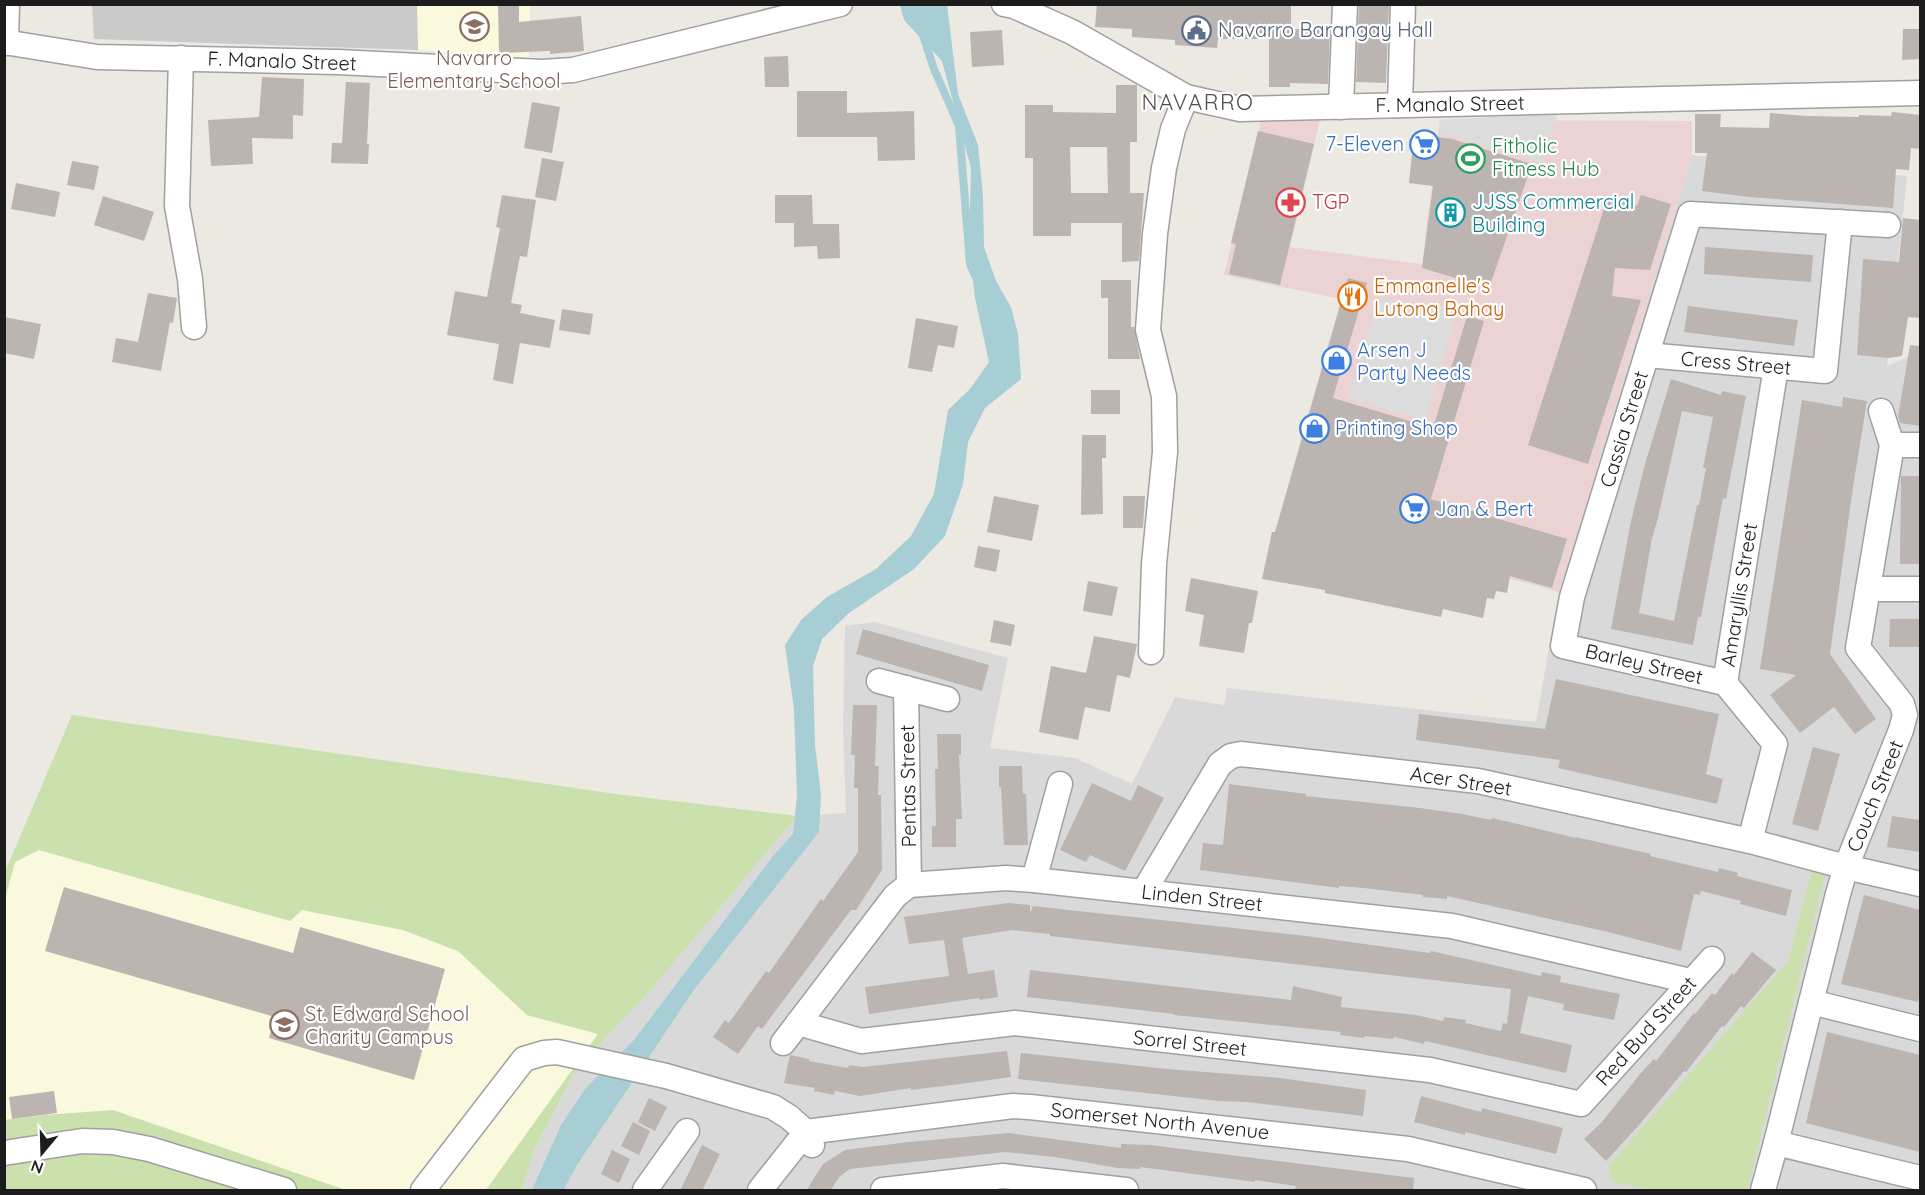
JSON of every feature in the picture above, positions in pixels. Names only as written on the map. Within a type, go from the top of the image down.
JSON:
[{"type":"street","points":[[5,42],[7,4]]},
{"type":"street","name":"F. Manalo Street","points":[[5,42],[97,57],[338,62],[542,72],[573,70],[840,4]]},
{"type":"street","name":"F. Manalo Street","points":[[1004,4],[1014,6],[1072,32],[1186,97],[1240,109],[1920,93]]},
{"type":"street","points":[[1341,107],[1345,4]]},
{"type":"street","points":[[1400,105],[1403,4]]},
{"type":"street","points":[[181,58],[177,206],[190,279],[194,327]]},
{"type":"street","points":[[1151,652],[1154,564],[1165,452],[1164,396],[1148,330],[1155,234],[1164,168],[1173,129],[1186,97]]},
{"type":"street","name":"Cassia Street","points":[[1563,646],[1572,597],[1690,214],[1840,222]]},
{"type":"street","points":[[1840,222],[1888,225]]},
{"type":"street","name":"Cress Street","points":[[1647,355],[1825,371],[1840,222]]},
{"type":"street","name":"Amaryllis Street","points":[[1750,841],[1774,744],[1725,683],[1776,367]]},
{"type":"street","name":"Couch Street","points":[[1763,1191],[1846,867],[1911,730],[1902,704],[1858,648],[1892,446],[1881,411]]},
{"type":"street","points":[[1892,446],[1920,445]]},
{"type":"street","points":[[1868,589],[1920,589]]},
{"type":"street","name":"Barley Street","points":[[1563,646],[1725,683]]},
{"type":"street","points":[[879,681],[947,699]]},
{"type":"street","name":"Pentas Street","points":[[906,688],[909,885]]},
{"type":"street","name":"Acer Street","points":[[1144,891],[1220,764],[1232,756],[1241,754],[1478,781],[1750,841],[1920,884]]},
{"type":"street","points":[[1034,880],[1060,784]]},
{"type":"street","name":"Linden Street","points":[[909,885],[1006,878],[1034,880],[1452,926],[1690,981]]},
{"type":"street","points":[[783,1042],[895,896],[909,885]]},
{"type":"street","name":"Red Bud Street","points":[[1581,1104],[1712,959]]},
{"type":"street","points":[[1810,1002],[1920,1029]]},
{"type":"street","name":"Sorrel Street","points":[[798,1023],[861,1041],[1015,1023],[1430,1070],[1581,1104]]},
{"type":"street","points":[[423,1191],[524,1059],[557,1052],[666,1076],[773,1107],[789,1117],[809,1139],[760,1191]]},
{"type":"street","name":"Somerset North Avenue","points":[[809,1139],[1013,1106],[1030,1107],[1408,1149],[1584,1191]]},
{"type":"street","points":[[645,1191],[687,1131]]},
{"type":"street","points":[[4,1153],[82,1141],[113,1142],[149,1149],[284,1191]]},
{"type":"street","points":[[1776,1143],[1920,1178]]},
{"type":"street","points":[[883,1191],[1003,1176],[1082,1188],[1126,1191]]},
{"type":"shaded area","points":[[92,5],[417,5],[418,50],[94,39]]},
{"type":"shaded area","name":"Navarro Elementary School","points":[[417,5],[530,5],[529,58],[418,50]]},
{"type":"shaded area","points":[[1558,113],[1542,163],[1439,133],[1440,120]]},
{"type":"shaded area","points":[[1320,120],[1290,247],[1422,264],[1440,120],[1692,121],[1692,155],[1559,592],[1280,515],[1341,299],[1224,275],[1261,121]]},
{"type":"shaded area","points":[[1692,155],[1907,176],[1887,366],[1920,352],[1920,1190],[522,1190],[535,1148],[576,1070],[656,984],[797,816],[846,813],[843,727],[845,626],[874,622],[1008,658],[990,748],[1075,758],[1132,784],[1175,697],[1224,705],[1227,688],[1536,722],[1559,592]]},
{"type":"shaded area","points":[[1379,298],[1457,310],[1425,420],[1348,398]]},
{"type":"shaded area","name":"St. Edward School Charity Campus","points":[[39,850],[290,921],[302,910],[403,930],[458,951],[527,1015],[598,1034],[486,1190],[345,1190],[45,1115],[5,1120],[4,899],[15,862]]},
{"type":"green space","points":[[72,715],[616,794],[797,816],[656,984],[576,1070],[535,1148],[522,1190],[486,1190],[598,1034],[527,1015],[458,951],[403,930],[302,910],[290,921],[39,850],[15,862],[5,899],[5,872]]},
{"type":"green space","points":[[1812,871],[1825,876],[1747,1190],[1651,1190],[1612,1182],[1608,1167],[1788,961]]},
{"type":"green space","points":[[113,1110],[345,1190],[5,1190],[4,1120]]},
{"type":"water","points":[[900,5],[947,5],[958,94],[978,145],[983,196],[984,247],[996,281],[1011,307],[1018,334],[1021,379],[985,408],[968,442],[963,484],[945,536],[914,569],[849,613],[822,639],[813,666],[815,746],[821,794],[819,832],[693,991],[577,1165],[563,1190],[532,1190],[561,1125],[586,1088],[634,1040],[773,856],[793,834],[797,796],[794,709],[785,645],[801,620],[827,597],[876,569],[911,536],[934,494],[948,410],[970,389],[989,362],[975,298],[969,247],[971,168],[942,61],[904,20]]},
{"type":"building","points":[[498,4],[519,4],[519,22],[581,16],[584,51],[550,54],[550,51],[499,53]]},
{"type":"building","points":[[1097,4],[1291,4],[1291,29],[1330,30],[1328,84],[1290,83],[1290,87],[1269,87],[1269,39],[1218,39],[1217,48],[1175,45],[1175,40],[1132,37],[1132,29],[1095,27]]},
{"type":"building","points":[[1359,4],[1389,4],[1386,83],[1356,82]]},
{"type":"building","points":[[1903,29],[1920,29],[1920,59],[1902,60]]},
{"type":"building","points":[[1002,30],[1004,65],[972,67],[970,32]]},
{"type":"building","points":[[788,56],[789,87],[765,87],[764,57]]},
{"type":"building","points":[[262,77],[304,79],[303,116],[293,115],[293,139],[252,138],[253,164],[211,166],[208,120],[259,117]]},
{"type":"building","points":[[346,82],[370,83],[368,164],[331,163],[332,143],[342,143]]},
{"type":"building","points":[[1116,85],[1137,85],[1137,142],[1130,142],[1130,193],[1144,193],[1139,261],[1122,262],[1122,223],[1071,223],[1071,236],[1033,236],[1033,158],[1025,158],[1025,105],[1053,105],[1053,112],[1116,113]],"holes":[[[1070,147],[1107,147],[1108,193],[1071,193]]]},
{"type":"building","points":[[797,91],[847,91],[847,113],[914,111],[915,160],[878,161],[877,137],[797,137]]},
{"type":"building","points":[[532,102],[560,107],[552,153],[524,148]]},
{"type":"building","points":[[1892,112],[1920,115],[1920,149],[1911,148],[1909,170],[1896,169],[1893,208],[1749,197],[1702,191],[1707,153],[1695,153],[1695,114],[1721,114],[1720,127],[1769,128],[1770,113],[1859,117],[1859,115],[1891,116]]},
{"type":"building","points":[[1258,131],[1314,144],[1280,285],[1229,274],[1236,244],[1231,243]]},
{"type":"building","name":"JJSS Commercial Building","points":[[1414,134],[1452,139],[1532,164],[1489,288],[1422,268],[1433,186],[1409,183]]},
{"type":"building","points":[[542,158],[564,162],[556,201],[535,197]]},
{"type":"building","points":[[72,161],[99,166],[94,190],[67,185]]},
{"type":"building","points":[[16,183],[60,192],[55,217],[11,209]]},
{"type":"building","points":[[502,195],[536,200],[527,257],[520,256],[511,303],[522,305],[520,313],[555,320],[550,348],[520,343],[513,384],[493,380],[499,344],[447,335],[455,291],[487,297],[500,228],[496,227]]},
{"type":"building","points":[[775,195],[812,195],[813,224],[839,224],[840,258],[818,259],[817,246],[794,247],[794,223],[775,223]]},
{"type":"building","points":[[1641,195],[1671,204],[1650,270],[1615,268],[1612,296],[1641,300],[1588,464],[1528,445],[1608,196],[1637,206]]},
{"type":"building","points":[[103,196],[154,212],[144,241],[94,225]]},
{"type":"building","points":[[1903,218],[1920,220],[1920,318],[1908,317],[1902,356],[1889,358],[1857,355],[1863,259],[1899,262]]},
{"type":"building","points":[[1705,247],[1813,255],[1811,282],[1704,274]]},
{"type":"building","points":[[1348,278],[1367,283],[1333,398],[1433,428],[1467,316],[1484,321],[1431,499],[1567,539],[1552,588],[1510,576],[1507,593],[1496,591],[1494,599],[1487,598],[1483,618],[1443,609],[1441,617],[1325,593],[1325,590],[1262,579],[1272,532],[1275,532]]},
{"type":"building","points":[[1101,280],[1131,280],[1131,327],[1134,327],[1140,359],[1108,359],[1108,298],[1101,298]]},
{"type":"building","points":[[148,293],[177,298],[161,371],[112,362],[116,338],[138,342]]},
{"type":"building","points":[[1688,306],[1798,320],[1794,346],[1684,332]]},
{"type":"building","points":[[562,309],[593,314],[590,335],[559,330]]},
{"type":"building","points":[[4,317],[41,324],[34,359],[4,353]]},
{"type":"building","points":[[916,318],[958,326],[954,348],[938,345],[932,372],[908,368]]},
{"type":"building","points":[[1910,345],[1920,346],[1920,426],[1900,423],[1898,417]]},
{"type":"building","points":[[1671,379],[1721,395],[1722,391],[1746,396],[1726,499],[1723,498],[1701,617],[1698,617],[1693,645],[1611,629],[1631,521],[1645,464]],"holes":[[[1682,411],[1713,417],[1703,468],[1706,468],[1699,505],[1697,505],[1674,621],[1639,613],[1652,538]]]},
{"type":"building","points":[[1091,390],[1120,390],[1120,414],[1091,414]]},
{"type":"building","points":[[1843,397],[1867,401],[1830,654],[1876,719],[1855,734],[1834,707],[1800,733],[1770,695],[1796,675],[1760,669],[1802,400],[1842,407]]},
{"type":"building","points":[[1082,435],[1106,435],[1106,458],[1102,458],[1103,514],[1081,515]]},
{"type":"building","points":[[1901,476],[1920,476],[1920,564],[1900,564]]},
{"type":"building","points":[[994,496],[1039,505],[1032,541],[987,532]]},
{"type":"building","points":[[1123,496],[1145,496],[1143,528],[1123,528]]},
{"type":"building","points":[[978,546],[1000,550],[996,572],[974,567]]},
{"type":"building","points":[[1191,578],[1258,591],[1244,653],[1199,646],[1204,615],[1185,611]]},
{"type":"building","points":[[1088,581],[1118,587],[1112,616],[1083,611]]},
{"type":"building","points":[[1890,619],[1920,619],[1920,647],[1889,647]]},
{"type":"building","points":[[994,620],[1015,625],[1011,646],[990,642]]},
{"type":"building","points":[[863,629],[989,665],[982,691],[856,654]]},
{"type":"building","points":[[1094,636],[1137,644],[1130,678],[1117,675],[1110,712],[1085,707],[1078,740],[1039,732],[1051,666],[1086,673]]},
{"type":"building","points":[[1556,679],[1719,714],[1706,774],[1723,779],[1717,804],[1558,768],[1560,760],[1416,740],[1419,714],[1545,729]]},
{"type":"building","points":[[853,705],[877,705],[875,766],[879,766],[878,795],[881,795],[882,870],[856,910],[851,910],[762,1029],[758,1026],[738,1054],[713,1037],[725,1020],[729,1023],[766,971],[769,973],[821,899],[823,901],[858,852],[858,788],[854,788],[855,755],[851,755]]},
{"type":"building","points":[[937,734],[961,734],[961,755],[959,755],[962,819],[956,819],[956,847],[932,847],[932,826],[936,826]]},
{"type":"building","points":[[1813,747],[1840,754],[1818,831],[1792,824]]},
{"type":"building","points":[[999,766],[1022,766],[1023,794],[1026,794],[1028,845],[1004,845]]},
{"type":"building","points":[[1092,783],[1131,801],[1138,785],[1164,798],[1125,871],[1090,855],[1086,862],[1060,850]]},
{"type":"building","points":[[1229,784],[1306,794],[1306,796],[1420,808],[1491,820],[1492,818],[1651,854],[1650,856],[1718,872],[1719,868],[1738,873],[1737,876],[1792,890],[1786,916],[1701,891],[1700,895],[1694,894],[1681,951],[1447,896],[1447,899],[1423,897],[1423,895],[1364,888],[1339,886],[1339,888],[1200,870],[1203,843],[1223,845]]},
{"type":"building","points":[[1892,816],[1920,820],[1920,852],[1887,847]]},
{"type":"building","points":[[64,887],[293,953],[300,927],[445,969],[414,1080],[269,1038],[275,1017],[45,951]]},
{"type":"building","points":[[1864,895],[1920,910],[1918,1002],[1841,984]]},
{"type":"building","points":[[1008,903],[1030,905],[1030,913],[1033,906],[1306,936],[1430,953],[1431,951],[1541,976],[1542,972],[1561,976],[1560,982],[1620,994],[1614,1020],[1563,1010],[1564,1004],[1528,996],[1520,1033],[1572,1045],[1566,1073],[1425,1041],[1424,1044],[1394,1037],[1393,1039],[1365,1036],[1364,1038],[1340,1035],[1341,1032],[1027,997],[1030,970],[1291,1000],[1293,986],[1342,997],[1341,1007],[1416,1015],[1443,1021],[1444,1017],[1466,1020],[1465,1023],[1501,1031],[1503,1023],[1507,1024],[1511,989],[1012,930],[962,938],[968,974],[994,970],[998,997],[869,1014],[865,987],[949,976],[944,940],[909,944],[904,917]]},
{"type":"building","points":[[1752,952],[1776,970],[1744,1008],[1741,1006],[1724,1027],[1722,1026],[1686,1072],[1684,1071],[1606,1161],[1584,1139],[1602,1122],[1640,1074],[1654,1059],[1656,1061],[1694,1013],[1712,993],[1715,995]]},
{"type":"building","points":[[1827,1032],[1920,1055],[1920,1152],[1806,1123]]},
{"type":"building","points":[[1007,1051],[1011,1077],[860,1096],[835,1091],[834,1095],[814,1091],[815,1088],[784,1083],[790,1055],[848,1068],[849,1065],[863,1067]]},
{"type":"building","points":[[1021,1053],[1167,1069],[1280,1078],[1366,1090],[1363,1116],[1018,1079]]},
{"type":"building","points":[[54,1091],[57,1113],[12,1119],[9,1097]]},
{"type":"building","points":[[1421,1096],[1481,1112],[1482,1108],[1563,1128],[1556,1154],[1414,1122]]},
{"type":"building","points":[[649,1098],[667,1107],[655,1131],[638,1122]]},
{"type":"building","points":[[633,1122],[650,1131],[639,1155],[621,1146]]},
{"type":"building","points":[[1009,1133],[1121,1148],[1121,1144],[1150,1145],[1414,1178],[1413,1191],[1310,1191],[1295,1189],[1296,1186],[1255,1180],[1255,1182],[1140,1167],[1140,1169],[1118,1168],[1055,1157],[1005,1152],[850,1169],[840,1176],[830,1191],[806,1191],[823,1164],[845,1150]]},
{"type":"building","points":[[702,1145],[720,1154],[702,1191],[680,1191]]},
{"type":"building","points":[[612,1150],[630,1159],[619,1183],[601,1174]]},
{"type":"waterway","points":[[923,35],[934,69],[959,126],[970,264],[975,276]]},
{"type":"place","name":"Navarro Elementary School","points":[[474,27]]},
{"type":"place","name":"Navarro Barangay Hall","points":[[1197,30]]},
{"type":"place","name":"7-Eleven","points":[[1425,144]]},
{"type":"place","name":"Fitholic Fitness Hub","points":[[1471,158]]},
{"type":"place","name":"TGP","points":[[1291,202]]},
{"type":"place","name":"JJSS Commercial Building","points":[[1451,213]]},
{"type":"place","name":"Emmanelle's Lutong Bahay","points":[[1353,297]]},
{"type":"place","name":"Arsen J Party Needs","points":[[1336,361]]},
{"type":"place","name":"Printing Shop","points":[[1314,428]]},
{"type":"place","name":"Jan & Bert","points":[[1414,509]]},
{"type":"place","name":"St. Edward School Charity Campus","points":[[284,1025]]},
{"type":"district","name":"NAVARRO","points":[[1198,102]]}]
